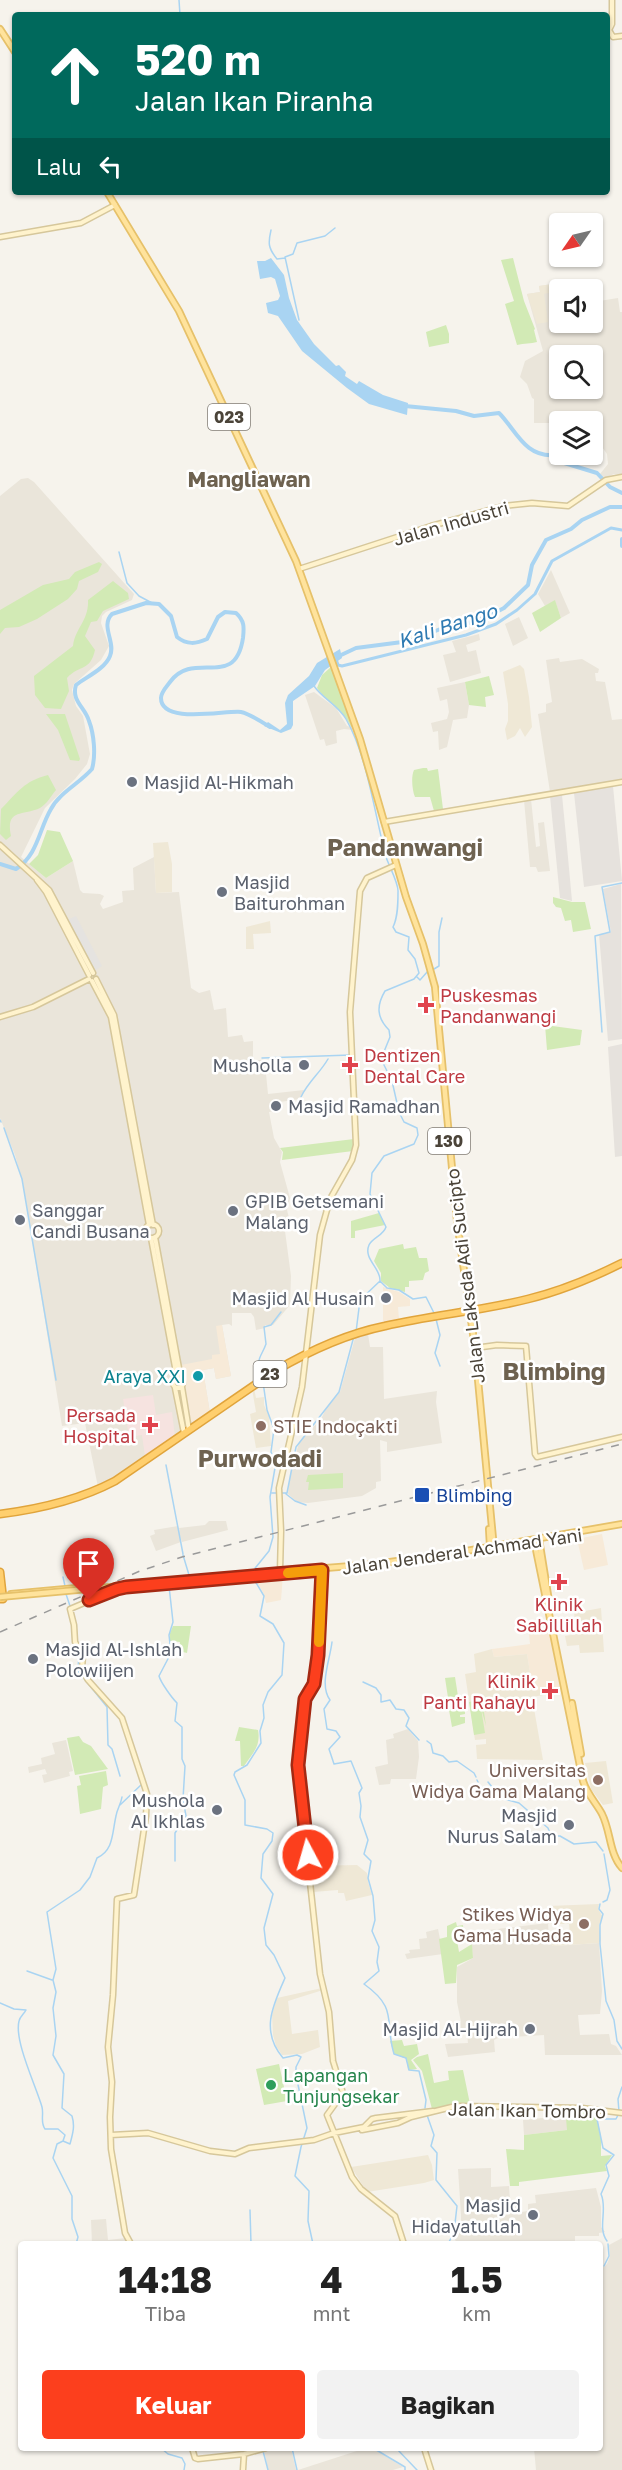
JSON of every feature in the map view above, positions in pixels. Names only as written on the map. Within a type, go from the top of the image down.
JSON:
[{"type":"highway","name":"23","points":[[0,1514],[54,1504],[92,1493],[128,1474],[264,1378],[307,1353],[385,1326],[548,1294],[622,1263]]},
{"type":"highway","points":[[0,1575],[4,1588],[12,1594]]},
{"type":"highway","points":[[0,1575],[1,1597]]},
{"type":"main road","points":[[0,30],[12,47]]},
{"type":"main road","name":"023","points":[[109,195],[179,311],[299,569],[328,652]]},
{"type":"main road","name":"Jalan Laksda Adi Sucipto","points":[[328,652],[362,746],[384,822],[392,866],[434,979],[457,1221],[475,1348],[491,1546]]},
{"type":"main road","points":[[582,1532],[622,1525]]},
{"type":"main road","name":"Jalan Jenderal Achmad Yani","points":[[491,1546],[537,1541],[582,1532],[598,1532],[622,1525]]},
{"type":"main road","points":[[537,1541],[585,1781],[588,1792],[602,1814],[615,1857],[622,1866]]},
{"type":"main road","name":"Jalan Jenderal Achmad Yani","points":[[108,1587],[117,1589],[190,1579],[403,1562],[491,1546],[537,1541]]},
{"type":"main road","name":"Jalan Jenderal Achmad Yani","points":[[1,1597],[12,1594],[403,1562]]},
{"type":"main road","points":[[1,1597],[190,1579]]},
{"type":"main road","points":[[165,1582],[180,1582]]},
{"type":"main road","name":"Jalan Jenderal Achmad Yani","points":[[1,1597],[66,1590]]},
{"type":"street","points":[[610,28],[612,0]]},
{"type":"street","points":[[610,32],[613,37],[622,36]]},
{"type":"street","points":[[0,237],[81,223],[115,205]]},
{"type":"street","name":"Jalan Industri","points":[[299,569],[431,526],[504,506],[532,503],[568,506],[606,480],[622,477]]},
{"type":"street","points":[[384,822],[622,782]]},
{"type":"street","points":[[0,847],[49,890],[111,1017],[151,1225],[159,1232],[153,1238]]},
{"type":"street","points":[[280,1571],[281,1531],[278,1493],[301,1395],[309,1316],[323,1224],[332,1196],[352,1160],[356,1145],[351,1012],[360,891],[367,878],[392,866]]},
{"type":"street","points":[[0,1017],[33,1007],[92,977]]},
{"type":"street","points":[[151,1225],[146,1233],[153,1238],[175,1367],[173,1382],[181,1419],[187,1432]]},
{"type":"street","points":[[166,1309],[183,1383],[187,1432]]},
{"type":"street","points":[[475,1348],[497,1345],[526,1346],[537,1457],[622,1437]]},
{"type":"street","points":[[173,1382],[177,1378],[181,1379]]},
{"type":"street","points":[[175,1388],[182,1387]]},
{"type":"street","points":[[181,1419],[184,1422],[187,1419]]},
{"type":"street","points":[[322,1570],[315,1680],[305,1699],[297,1772],[321,1979],[329,2012],[333,2061],[343,2093],[327,2113],[355,2183],[397,2218],[403,2241]]},
{"type":"street","points":[[117,1589],[70,1609],[75,1642],[83,1655],[82,1669],[88,1680],[122,1718],[148,1801],[134,1895],[117,1899],[113,1995],[108,2043],[112,2086],[111,2135],[116,2190],[125,2235],[129,2241]]},
{"type":"street","name":"Jalan Ikan Tombro","points":[[433,2110],[468,2106],[590,2108],[622,2113]]},
{"type":"street","points":[[334,2134],[404,2121],[433,2110]]},
{"type":"street","points":[[111,2135],[148,2133],[224,2154],[239,2154],[249,2148],[302,2143],[364,2127],[376,2118],[433,2110]]},
{"type":"street","points":[[403,2114],[404,2121]]},
{"type":"street","points":[[193,2451],[198,2459],[254,2451]]},
{"type":"street","points":[[425,2451],[431,2470]]},
{"type":"street","points":[[243,2470],[244,2454]]},
{"type":"shaded area","points":[[549,285],[549,333],[603,333],[603,300],[618,298],[620,312],[622,312],[622,475],[614,474],[605,478],[600,474],[608,464],[607,454],[603,448],[603,411],[549,411],[549,423],[534,423],[534,399],[527,384],[520,377],[525,361],[543,351],[527,294],[540,292],[539,286]]},
{"type":"shaded area","points":[[549,285],[549,293],[544,294],[548,322],[537,324],[527,294],[540,292],[539,286]]},
{"type":"shaded area","points":[[28,478],[134,594],[132,600],[102,616],[101,623],[109,646],[101,660],[74,684],[72,690],[76,706],[83,716],[90,754],[87,764],[45,808],[21,857],[46,878],[73,861],[80,890],[83,893],[104,896],[100,904],[103,909],[123,902],[122,891],[134,890],[133,868],[154,857],[156,893],[179,892],[191,988],[199,993],[210,990],[214,1010],[226,1008],[228,1037],[242,1035],[244,1042],[253,1041],[253,1060],[262,1060],[265,1064],[268,1094],[304,1090],[300,1099],[280,1102],[281,1110],[269,1112],[274,1138],[282,1152],[280,1162],[290,1198],[287,1210],[289,1218],[286,1220],[285,1231],[291,1276],[290,1305],[273,1325],[265,1325],[265,1328],[256,1330],[251,1313],[232,1313],[232,1326],[222,1325],[231,1376],[216,1379],[214,1368],[203,1370],[210,1413],[129,1469],[98,1487],[85,1423],[62,1426],[23,1184],[15,1155],[0,1118],[0,496],[21,479]]},
{"type":"shaded area","points":[[551,570],[570,613],[561,618],[555,601],[545,606],[538,594]]},
{"type":"shaded area","points":[[519,617],[528,638],[513,646],[505,624]]},
{"type":"shaded area","points":[[479,634],[480,640],[466,645],[468,652],[476,650],[481,673],[450,682],[443,655],[456,652],[452,641]]},
{"type":"shaded area","points":[[559,658],[560,662],[582,659],[599,669],[598,673],[595,673],[596,681],[605,682],[612,720],[622,719],[622,781],[550,792],[538,714],[546,712],[546,704],[552,702],[546,660]]},
{"type":"shaded area","points":[[520,665],[524,669],[532,727],[525,737],[520,728],[515,736],[507,740],[505,729],[508,721],[508,704],[503,672]]},
{"type":"shaded area","points":[[465,682],[469,705],[467,718],[453,720],[447,747],[439,750],[438,731],[433,732],[431,723],[447,719],[449,712],[447,699],[440,701],[437,688]]},
{"type":"shaded area","points":[[314,692],[336,708],[347,726],[352,727],[353,730],[336,731],[337,743],[326,746],[324,739],[320,740],[305,695]]},
{"type":"shaded area","points":[[613,786],[622,881],[584,887],[574,793]]},
{"type":"shaded area","points":[[562,795],[572,901],[560,898],[550,796]]},
{"type":"shaded area","points":[[531,799],[536,847],[540,846],[538,823],[544,822],[550,871],[538,872],[536,867],[530,867],[524,800]]},
{"type":"shaded area","points":[[168,842],[172,864],[172,892],[156,893],[153,843]]},
{"type":"shaded area","points":[[621,884],[622,1039],[608,1041],[599,934],[611,932],[603,889]]},
{"type":"shaded area","points":[[76,916],[102,966],[94,971],[67,920]]},
{"type":"shaded area","points":[[270,921],[271,933],[253,934],[254,949],[246,949],[246,927]]},
{"type":"shaded area","points":[[622,1044],[622,1156],[615,1157],[608,1047]]},
{"type":"shaded area","points":[[383,1287],[399,1292],[410,1299],[410,1306],[398,1307],[399,1319],[383,1323]]},
{"type":"shaded area","points":[[222,1325],[231,1376],[216,1379],[214,1368],[203,1370],[210,1413],[193,1423],[189,1419],[181,1365],[212,1359],[212,1355],[220,1354],[216,1326]]},
{"type":"shaded area","points":[[368,1334],[370,1347],[383,1347],[384,1399],[437,1391],[436,1402],[442,1443],[387,1452],[387,1442],[380,1440],[381,1481],[376,1482],[376,1488],[362,1496],[308,1503],[297,1502],[288,1494],[290,1474],[299,1443],[306,1433],[320,1421],[327,1407],[340,1392],[355,1338]]},
{"type":"shaded area","name":"STIE Indoçakti","points":[[254,1388],[256,1398],[264,1397],[264,1405],[269,1416],[271,1446],[256,1448],[250,1414],[256,1412],[252,1389]]},
{"type":"shaded area","name":"Persada Hospital","points":[[153,1395],[156,1415],[172,1412],[175,1437],[145,1456],[142,1435],[129,1437],[123,1399]]},
{"type":"shaded area","points":[[209,1521],[226,1521],[228,1530],[182,1542],[180,1536],[181,1542],[156,1551],[150,1536],[155,1534],[154,1530],[178,1526],[180,1534],[179,1528],[205,1525]]},
{"type":"shaded area","points":[[602,1534],[608,1565],[584,1570],[577,1539]]},
{"type":"shaded area","points":[[283,1575],[281,1600],[266,1603],[264,1594],[254,1578]]},
{"type":"shaded area","points":[[601,1608],[604,1652],[580,1653],[579,1645],[567,1646],[565,1636],[577,1634],[574,1613]]},
{"type":"shaded area","points":[[549,1622],[563,1686],[533,1692],[527,1654],[494,1657],[492,1649],[530,1644],[528,1626]]},
{"type":"shaded area","points":[[492,1649],[494,1657],[527,1654],[533,1691],[554,1688],[555,1693],[532,1697],[543,1760],[477,1759],[476,1745],[486,1744],[486,1739],[475,1740],[465,1674],[476,1672],[474,1654]]},
{"type":"shaded area","points":[[408,1729],[418,1741],[419,1757],[416,1779],[391,1779],[390,1784],[379,1785],[375,1767],[388,1764],[386,1740],[394,1738],[393,1734]]},
{"type":"shaded area","points":[[66,1740],[73,1771],[69,1772],[70,1776],[44,1783],[42,1775],[47,1774],[45,1769],[29,1773],[28,1767],[42,1764],[41,1758],[55,1754],[52,1743]]},
{"type":"shaded area","name":"Universitas Widya Gama Malang","points":[[606,1761],[613,1803],[603,1805],[591,1789],[585,1763]]},
{"type":"shaded area","points":[[357,1865],[367,1873],[372,1895],[346,1901],[344,1893],[338,1893],[338,1890],[313,1892],[310,1866]]},
{"type":"shaded area","points":[[599,1904],[598,1909],[603,1917],[599,1925],[601,1940],[599,1943],[553,1946],[549,1942],[549,1935],[570,1934],[569,1924],[548,1924],[548,1906]]},
{"type":"shaded area","points":[[548,1923],[549,1942],[553,1946],[599,1943],[602,1991],[600,2014],[578,2015],[580,2035],[609,2034],[611,2044],[616,2046],[622,2055],[545,2055],[544,2035],[498,2038],[494,2040],[495,2052],[448,2057],[445,2044],[468,2043],[467,2033],[447,2036],[446,2031],[454,2030],[453,2024],[461,2022],[457,2002],[457,1967],[473,1958],[471,1939],[488,1939],[489,1930]]},
{"type":"shaded area","points":[[438,1929],[443,1954],[407,1959],[405,1954],[410,1953],[409,1950],[420,1949],[419,1939],[427,1938],[426,1932]]},
{"type":"shaded area","points":[[322,1988],[323,1990],[288,2001],[292,2034],[318,2030],[320,2047],[302,2054],[282,2055],[273,2035],[272,2015],[277,1998]]},
{"type":"shaded area","points":[[572,2109],[580,2109],[581,2114],[567,2130],[524,2135],[523,2120],[572,2115]]},
{"type":"shaded area","points":[[428,2155],[434,2180],[367,2192],[351,2167]]},
{"type":"shaded area","points":[[491,2168],[491,2187],[509,2186],[510,2202],[517,2201],[521,2212],[528,2211],[528,2204],[536,2203],[535,2195],[596,2188],[601,2207],[601,2227],[605,2232],[599,2233],[599,2236],[575,2236],[575,2241],[456,2241],[454,2239],[457,2235],[457,2223],[461,2221],[458,2169]]},
{"type":"shaded area","points":[[106,2219],[108,2240],[126,2238],[128,2241],[92,2241],[91,2220]]},
{"type":"shaded area","points":[[622,2238],[622,2470],[536,2470],[534,2451],[603,2451],[603,2267],[610,2256],[609,2245]]},
{"type":"shaded area","points":[[264,2451],[292,2451],[296,2470],[268,2470]]},
{"type":"shaded area","points":[[357,2451],[378,2451],[403,2467],[393,2470],[298,2470]]},
{"type":"green space","points":[[513,258],[537,342],[517,345],[505,304],[514,301],[501,260]]},
{"type":"green space","points":[[446,325],[449,343],[429,347],[426,332]]},
{"type":"green space","points":[[99,562],[102,564],[98,572],[79,581],[77,589],[68,599],[37,619],[19,627],[5,628],[0,634],[0,610],[43,585],[69,579],[75,572]]},
{"type":"green space","points":[[113,581],[128,593],[129,599],[103,611],[97,621],[91,622],[85,636],[95,650],[93,657],[87,665],[67,678],[69,691],[61,709],[45,708],[35,695],[34,676],[73,646],[86,614],[88,600]]},
{"type":"green space","points":[[555,600],[561,618],[540,632],[532,613]]},
{"type":"green space","points":[[331,667],[354,727],[351,727],[339,709],[317,688],[322,675]]},
{"type":"green space","points":[[489,676],[494,695],[485,697],[486,707],[469,705],[465,682]]},
{"type":"green space","points":[[46,714],[65,714],[79,761],[70,760],[58,730]]},
{"type":"green space","points":[[427,768],[428,771],[438,769],[443,809],[434,811],[430,797],[415,797],[412,783],[413,773],[414,770]]},
{"type":"green space","points":[[48,775],[56,790],[40,808],[13,817],[10,827],[11,836],[6,840],[0,834],[1,809],[27,784]]},
{"type":"green space","points":[[47,830],[60,832],[73,861],[46,878],[29,864],[38,855]]},
{"type":"green space","points":[[553,897],[572,902],[585,902],[591,929],[573,932],[571,920],[565,921],[561,908],[556,907],[553,903]]},
{"type":"green space","points":[[545,1025],[582,1030],[580,1045],[547,1050]]},
{"type":"green space","points":[[354,1139],[353,1151],[282,1160],[283,1152],[280,1148]]},
{"type":"green space","points":[[379,1213],[385,1225],[355,1231],[355,1238],[351,1238],[351,1221]]},
{"type":"green space","points":[[403,1244],[404,1249],[416,1247],[419,1258],[427,1258],[429,1271],[425,1273],[423,1280],[409,1281],[409,1287],[405,1287],[405,1292],[390,1288],[381,1281],[381,1273],[374,1261],[379,1249]]},
{"type":"green space","points":[[343,1473],[343,1488],[308,1490],[309,1482],[306,1482],[308,1475]]},
{"type":"green space","points":[[173,1626],[191,1626],[187,1653],[179,1651],[180,1642],[170,1641]]},
{"type":"green space","points":[[455,1677],[460,1709],[465,1708],[465,1714],[460,1717],[465,1717],[465,1723],[452,1727],[449,1710],[439,1711],[438,1706],[449,1704],[445,1678]]},
{"type":"green space","points":[[480,1700],[483,1705],[486,1726],[481,1708],[485,1733],[474,1735],[469,1702]]},
{"type":"green space","points":[[239,1727],[258,1730],[259,1736],[253,1753],[244,1766],[241,1766],[240,1741],[235,1741]]},
{"type":"green space","points":[[79,1736],[83,1742],[91,1746],[108,1769],[75,1775],[67,1738]]},
{"type":"green space","points":[[106,1771],[108,1785],[103,1787],[101,1809],[80,1814],[77,1786],[81,1785],[79,1776]]},
{"type":"green space","points":[[456,1922],[457,1926],[463,1925],[464,1939],[457,1940],[459,1952],[472,1944],[473,1958],[457,1965],[456,1983],[445,1984],[439,1939],[447,1937],[447,1926]]},
{"type":"green space","points":[[402,2040],[404,2046],[417,2044],[419,2054],[411,2060],[417,2069],[408,2070],[407,2059],[394,2054],[390,2041]]},
{"type":"green space","points":[[428,2054],[434,2083],[449,2080],[448,2071],[463,2070],[470,2104],[432,2109],[422,2071],[413,2060]]},
{"type":"green space","name":"Lapangan Tunjungsekar","points":[[279,2064],[287,2101],[264,2105],[256,2069]]},
{"type":"green space","points":[[580,2109],[596,2114],[601,2136],[601,2156],[612,2155],[605,2166],[607,2171],[519,2182],[519,2186],[510,2186],[506,2149],[524,2150],[524,2135],[567,2130],[566,2118],[580,2114]]},
{"type":"water","points":[[271,258],[284,275],[297,320],[314,344],[336,366],[339,365],[346,372],[345,376],[357,384],[359,381],[383,395],[408,403],[407,415],[369,404],[347,388],[302,351],[278,316],[268,313],[266,303],[278,300],[280,296],[275,279],[271,277],[260,279],[257,261]]},
{"type":"water","points":[[340,649],[342,658],[325,670],[315,686],[293,701],[291,729],[281,733],[264,726],[268,722],[280,730],[287,724],[285,703],[288,695],[309,676],[317,663]]},
{"type":"waterway","points":[[179,0],[180,12]]},
{"type":"waterway","points":[[299,320],[285,257],[293,254],[297,243],[325,236],[335,228]]},
{"type":"waterway","points":[[271,230],[270,248],[277,259],[285,258]]},
{"type":"waterway","points":[[405,406],[456,411],[474,416],[499,413],[529,448],[545,455],[555,455],[561,462],[597,473],[610,487],[622,493]]},
{"type":"waterway","name":"Kali Bango","points":[[339,656],[356,648],[410,641],[453,624],[468,623],[487,617],[504,608],[528,585],[532,565],[546,540],[610,507],[622,507]]},
{"type":"waterway","name":"Kali Bango","points":[[336,659],[338,665],[342,666],[466,635],[496,624],[535,594],[552,561],[611,528],[622,530]]},
{"type":"waterway","name":"Kali Bango","points":[[622,539],[622,546]]},
{"type":"waterway","points":[[119,552],[127,583],[139,596],[152,603]]},
{"type":"waterway","name":"Kali Bango","points":[[0,864],[16,869],[29,857],[55,803],[92,769],[94,751],[92,732],[75,691],[76,685],[108,661],[111,645],[107,624],[112,614],[146,603],[159,604],[171,616],[177,637],[192,643],[207,639],[218,617],[225,612],[236,613],[244,628],[239,654],[232,663],[223,667],[190,669],[180,673],[166,687],[161,698],[164,706],[182,714],[241,712],[270,727]]},
{"type":"waterway","points":[[314,686],[343,714],[360,750],[386,857],[398,889],[396,919],[393,927],[396,932],[409,937],[408,950],[415,959],[419,973],[414,979],[385,991],[379,1007],[380,1016],[389,1030],[390,1037],[381,1059],[392,1081],[399,1112],[404,1122],[417,1128],[418,1135],[414,1144],[384,1156],[372,1173],[370,1194],[386,1227],[369,1245],[368,1255],[380,1276],[380,1281],[360,1300],[356,1332]]},
{"type":"waterway","points":[[602,1032],[595,936],[610,932],[602,887],[622,883]]},
{"type":"waterway","points":[[434,969],[439,966],[439,932],[442,918]]},
{"type":"waterway","points":[[417,977],[420,980],[428,971]]},
{"type":"waterway","points":[[262,1058],[351,1055]]},
{"type":"waterway","points":[[301,1097],[328,1059]]},
{"type":"waterway","points":[[4,1128],[22,1179],[56,1380]]},
{"type":"waterway","points":[[380,1281],[387,1288],[399,1290],[413,1299],[426,1297],[434,1313]]},
{"type":"waterway","points":[[262,1375],[259,1358],[266,1344],[264,1327],[271,1325],[281,1312]]},
{"type":"waterway","points":[[436,1319],[440,1335],[435,1353],[440,1366]]},
{"type":"waterway","points":[[272,1493],[287,1493],[296,1447],[339,1392],[354,1336]]},
{"type":"waterway","points":[[252,1572],[269,1551],[273,1537],[270,1497],[276,1462],[271,1452],[274,1429],[267,1410],[263,1382]]},
{"type":"waterway","points":[[166,1465],[183,1554]]},
{"type":"waterway","points":[[286,1494],[306,1505]]},
{"type":"waterway","points":[[183,1555],[189,1575]]},
{"type":"waterway","points":[[252,1576],[264,1596],[260,1616],[273,1624],[284,1643],[282,1675],[268,1692],[263,1705],[261,1743],[247,1765],[234,1775],[245,1800],[245,1825],[267,1829],[273,1833],[272,1841],[263,1854],[261,1878],[273,1894],[264,1928],[266,1945],[274,1955],[285,1978],[276,1998],[270,2028],[276,2048],[283,2058],[297,2055],[301,2057],[296,2067],[296,2075],[307,2128],[295,2176],[309,2191],[308,2221],[312,2241]]},
{"type":"waterway","points":[[63,1577],[65,1586]]},
{"type":"waterway","points":[[169,1586],[173,1622],[169,1635],[171,1653],[159,1676],[177,1703],[175,1721],[182,1727],[182,1759],[185,1766],[183,1799],[186,1816],[175,1833],[175,1861]]},
{"type":"waterway","points":[[66,1594],[70,1606]]},
{"type":"waterway","points":[[332,1642],[325,1680],[330,1700],[324,1709],[327,1729],[336,1731],[340,1737],[329,1749],[334,1764],[351,1761],[362,1788],[359,1793],[360,1817],[368,1840],[364,1854],[371,1861],[368,1878],[373,1896],[375,1920],[372,1931],[379,1947],[377,1962],[379,1971],[364,1984],[375,1993],[386,2008],[394,2054],[406,2058],[409,2070],[419,2071],[426,2100],[425,2108]]},
{"type":"waterway","points":[[79,1651],[78,1671],[107,1707],[108,1745],[112,1749],[120,1776]]},
{"type":"waterway","points":[[363,1682],[376,1688],[381,1695],[381,1702],[390,1700],[396,1709],[404,1710],[409,1718],[406,1726],[419,1740]]},
{"type":"waterway","points":[[427,1741],[431,1744],[433,1753],[443,1756],[449,1762],[457,1761],[476,1777]]},
{"type":"waterway","points":[[488,1782],[501,1798],[519,1803],[548,1828],[551,1836],[560,1836],[574,1844],[596,1842],[603,1851]]},
{"type":"waterway","points":[[120,1805],[142,1784]]},
{"type":"waterway","points":[[63,2141],[70,2144],[73,2123],[72,2116],[62,2108],[64,2074],[53,2055],[56,2036],[53,2008],[56,1992],[53,1980],[56,1969],[47,1912],[80,1890],[90,1877],[97,1858],[103,1855],[109,1846],[122,1797]]},
{"type":"waterway","points":[[603,1902],[607,1900],[610,1890],[604,1854]]},
{"type":"waterway","points":[[600,1904],[599,1909],[603,1914],[600,1925],[600,1944],[606,2001],[614,2020],[617,2041],[622,2049]]},
{"type":"waterway","points":[[27,1971],[52,1980]]},
{"type":"waterway","points":[[0,2003],[14,2009],[26,2010],[19,2021],[20,2040],[42,2107],[42,2121],[45,2129],[58,2129],[65,2135],[63,2141],[57,2144],[53,2158],[72,2196],[72,2219],[78,2237],[77,2241]]},
{"type":"waterway","points":[[619,2112],[618,2099],[622,2087]]},
{"type":"waterway","points":[[427,2115],[434,2135],[431,2146],[437,2153],[436,2180],[457,2206],[454,2232],[450,2241]]},
{"type":"waterway","points":[[607,2241],[603,2230],[601,2194],[609,2176],[606,2165],[614,2155],[603,2148],[597,2119],[616,2119],[618,2115]]},
{"type":"waterway","points":[[250,2210],[251,2241]]},
{"type":"waterway","points":[[604,2266],[609,2256],[608,2244]]},
{"type":"waterway","points":[[164,2451],[182,2458],[185,2464],[184,2470]]},
{"type":"waterway","points":[[263,2451],[268,2470]]},
{"type":"waterway","points":[[293,2451],[297,2470]]},
{"type":"waterway","points":[[378,2451],[405,2467],[405,2470]]},
{"type":"waterway","points":[[399,2451],[417,2470]]},
{"type":"railway","points":[[0,1632],[140,1571],[182,1557],[622,1444]]},
{"type":"slow traffic","points":[[288,1573],[322,1570],[319,1642]]},
{"type":"place","name":"Masjid Al-Hikmah","points":[[132,782]]},
{"type":"place","name":"Masjid Baiturohman","points":[[222,892]]},
{"type":"place","name":"Puskesmas Pandanwangi","points":[[426,1005]]},
{"type":"place","name":"Musholla","points":[[304,1065]]},
{"type":"place","name":"Dentizen Dental Care","points":[[350,1065]]},
{"type":"place","name":"Masjid Ramadhan","points":[[276,1106]]},
{"type":"place","name":"GPIB Getsemani Malang","points":[[233,1211]]},
{"type":"place","name":"Sanggar Candi Busana","points":[[20,1220]]},
{"type":"place","name":"Masjid Al Husain","points":[[386,1298]]},
{"type":"place","name":"Araya XXI","points":[[198,1376]]},
{"type":"place","name":"Persada Hospital","points":[[150,1425]]},
{"type":"place","name":"STIE Indoçakti","points":[[261,1426]]},
{"type":"place","name":"Blimbing","points":[[422,1495]]},
{"type":"place","name":"Klinik Sabillillah","points":[[559,1582]]},
{"type":"place","name":"Masjid Al-Ishlah Polowiijen","points":[[33,1659]]},
{"type":"place","name":"Klinik Panti Rahayu","points":[[550,1691]]},
{"type":"place","name":"Universitas Widya Gama Malang","points":[[598,1780]]},
{"type":"place","name":"Mushola Al Ikhlas","points":[[217,1810]]},
{"type":"place","name":"Masjid Nurus Salam","points":[[569,1825]]},
{"type":"place","name":"Stikes Widya Gama Husada","points":[[584,1924]]},
{"type":"place","name":"Masjid Al-Hijrah","points":[[530,2029]]},
{"type":"place","name":"Lapangan Tunjungsekar","points":[[271,2085]]},
{"type":"place","name":"Masjid Hidayatullah","points":[[533,2215]]},
{"type":"district","name":"Mangliawan","points":[[249,479]]},
{"type":"district","name":"Pandanwangi","points":[[405,846]]},
{"type":"district","name":"Blimbing","points":[[554,1370]]},
{"type":"district","name":"Purwodadi","points":[[260,1457]]},
{"type":"route","points":[[89,1600],[126,1587],[322,1570],[318,1655],[314,1684],[305,1699],[298,1765],[308,1855]]}]
